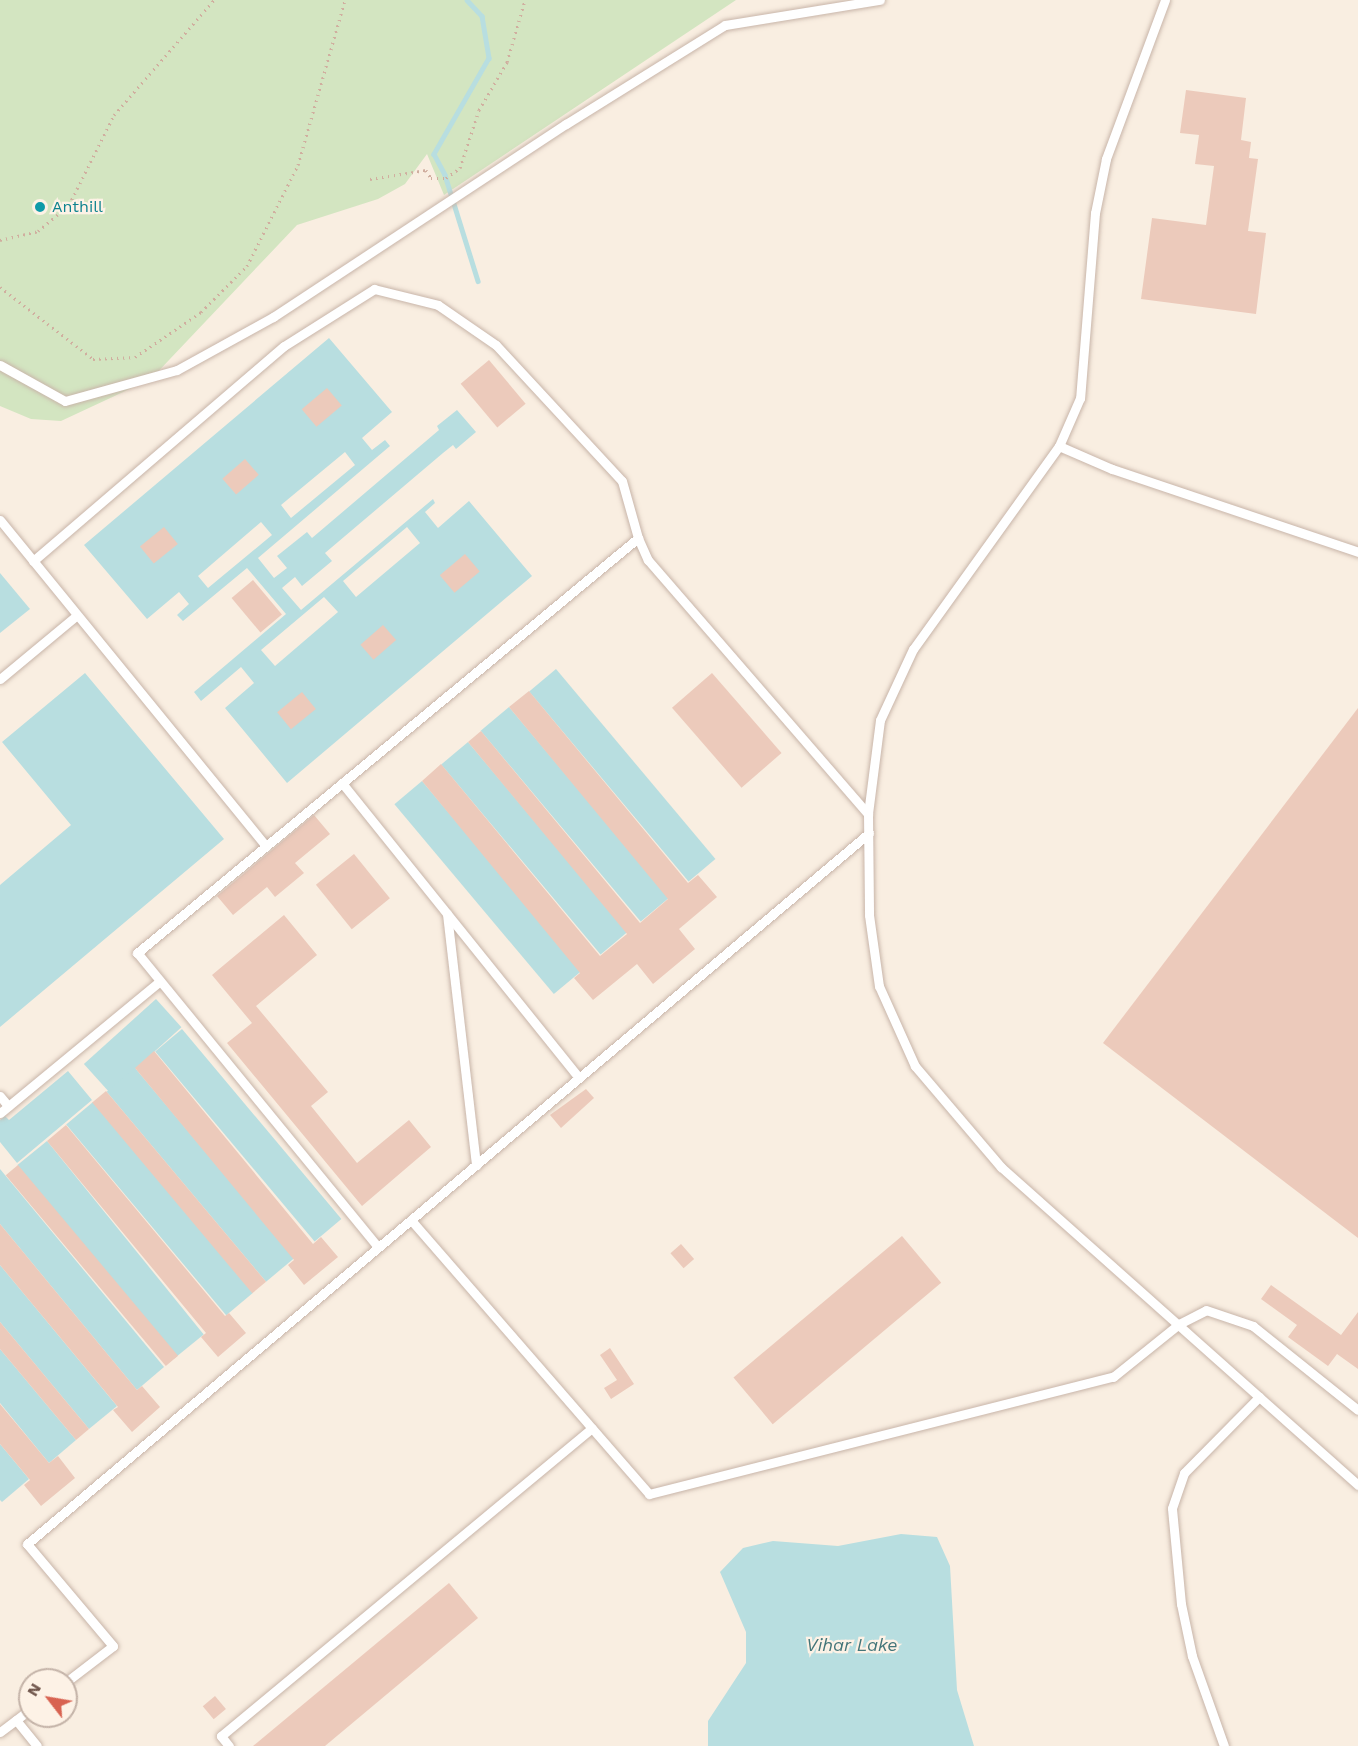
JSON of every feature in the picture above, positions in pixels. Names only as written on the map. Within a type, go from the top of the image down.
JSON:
[{"type":"lane","points":[[0,365],[65,401],[177,370],[273,317],[585,111],[725,25],[880,0]]},
{"type":"lane","points":[[1165,0],[1106,159],[1095,213],[1080,398],[1059,446],[913,649],[880,720],[868,814],[869,915],[879,986],[915,1066],[1001,1167],[1358,1485]]},
{"type":"lane","points":[[33,561],[284,346],[374,288],[438,305],[496,345],[622,481],[638,538],[648,560],[868,814]]},
{"type":"lane","points":[[1059,446],[1112,469],[1358,552]]},
{"type":"lane","points":[[0,520],[266,846]]},
{"type":"lane","points":[[378,1247],[137,953],[638,538]]},
{"type":"lane","points":[[0,679],[77,615]]},
{"type":"lane","points":[[342,783],[579,1078]]},
{"type":"lane","points":[[78,1673],[113,1646],[27,1544],[869,833]]},
{"type":"lane","points":[[447,913],[476,1165]]},
{"type":"lane","points":[[0,1113],[160,981]]},
{"type":"lane","points":[[0,1096],[8,1106]]},
{"type":"lane","points":[[411,1220],[649,1494],[1113,1377],[1179,1324],[1206,1310],[1254,1326],[1358,1410]]},
{"type":"lane","points":[[1224,1746],[1192,1656],[1181,1604],[1172,1508],[1185,1473],[1259,1397]]},
{"type":"lane","points":[[229,1746],[220,1736],[592,1428]]},
{"type":"lane","points":[[0,1731],[16,1720],[37,1746]]},
{"type":"path","points":[[0,240],[38,231],[69,205],[114,115],[214,0]]},
{"type":"path","points":[[0,287],[93,359],[135,357],[201,312],[247,266],[298,165],[345,0]]},
{"type":"path","points":[[370,179],[426,170],[431,178],[446,178],[460,168],[479,110],[507,62],[525,0]]},
{"type":"green space","points":[[0,0],[736,0],[444,195],[427,154],[405,184],[378,199],[297,225],[151,379],[61,421],[31,419],[0,406]]},
{"type":"water","points":[[329,338],[392,412],[362,438],[372,450],[385,440],[390,446],[258,558],[274,578],[287,568],[277,556],[307,532],[312,538],[439,430],[437,426],[457,410],[476,432],[456,449],[453,445],[443,453],[325,553],[332,561],[302,586],[295,577],[282,588],[301,610],[433,499],[435,503],[425,512],[438,528],[469,501],[532,576],[287,783],[225,708],[254,683],[241,667],[201,701],[194,692],[286,614],[247,568],[183,621],[177,615],[189,604],[179,592],[147,619],[84,545]],"holes":[[[345,452],[355,465],[291,518],[281,505]],[[261,522],[272,535],[208,588],[198,576]],[[407,527],[420,543],[356,597],[343,581]],[[324,597],[338,612],[275,666],[261,650]]]},
{"type":"water","points":[[0,573],[30,609],[0,633]]},
{"type":"water","points":[[556,669],[715,859],[689,881],[529,691]]},
{"type":"water","points":[[85,673],[224,839],[0,1027],[0,885],[71,825],[2,742]]},
{"type":"water","points":[[509,707],[669,898],[641,922],[481,731]]},
{"type":"water","points":[[468,742],[627,932],[601,954],[441,764]]},
{"type":"water","points":[[422,781],[581,971],[554,994],[394,804]]},
{"type":"water","points":[[156,999],[181,1027],[109,1092],[84,1064]]},
{"type":"water","points":[[182,1029],[341,1219],[315,1241],[155,1051]]},
{"type":"water","points":[[135,1068],[294,1258],[266,1282],[107,1092]]},
{"type":"water","points":[[68,1071],[92,1100],[17,1163],[0,1142],[0,1120],[5,1116],[9,1120]]},
{"type":"water","points":[[93,1102],[253,1293],[226,1315],[66,1124]]},
{"type":"water","points":[[47,1141],[204,1335],[174,1358],[17,1165]]},
{"type":"water","points":[[0,1169],[164,1367],[137,1390],[0,1224]]},
{"type":"water","points":[[0,1265],[117,1406],[89,1429],[0,1322]]},
{"type":"water","points":[[0,1349],[76,1440],[49,1463],[0,1403]]},
{"type":"water","points":[[0,1444],[29,1479],[2,1502],[0,1500]]},
{"type":"water","name":"Vihar Lake","points":[[901,1534],[937,1537],[950,1566],[957,1690],[974,1746],[708,1746],[708,1721],[746,1663],[746,1632],[720,1572],[743,1548],[773,1541],[838,1546]]},
{"type":"building","points":[[1186,90],[1246,98],[1241,140],[1251,142],[1249,158],[1258,159],[1248,231],[1266,233],[1256,314],[1141,299],[1152,218],[1206,225],[1214,166],[1195,164],[1199,135],[1180,133]]},
{"type":"building","points":[[489,360],[526,404],[497,427],[461,384]]},
{"type":"building","points":[[327,388],[342,406],[317,427],[302,409]]},
{"type":"building","points":[[245,459],[259,475],[236,495],[222,479]]},
{"type":"building","points":[[164,527],[178,544],[154,564],[140,547]]},
{"type":"building","points":[[465,554],[480,572],[455,593],[440,575]]},
{"type":"building","points":[[253,580],[282,614],[260,632],[232,598]]},
{"type":"building","points":[[383,625],[396,640],[373,660],[360,645]]},
{"type":"building","points":[[712,673],[782,753],[742,788],[672,708]]},
{"type":"building","points":[[529,691],[688,883],[698,875],[717,897],[679,929],[695,949],[653,984],[637,964],[593,1000],[574,978],[580,973],[422,781],[441,764],[600,956],[627,934],[468,742],[481,731],[640,923],[668,899],[509,707]]},
{"type":"building","points":[[302,692],[316,709],[291,729],[277,712]]},
{"type":"building","points":[[1358,708],[1358,1238],[1103,1043]]},
{"type":"building","points":[[314,815],[330,834],[295,863],[304,873],[275,897],[267,887],[233,915],[217,896]]},
{"type":"building","points":[[354,854],[390,898],[352,929],[316,885]]},
{"type":"building","points":[[284,915],[317,955],[256,1006],[328,1092],[311,1106],[357,1163],[409,1120],[431,1147],[362,1206],[227,1043],[252,1023],[212,975]]},
{"type":"building","points":[[154,1051],[313,1244],[321,1237],[338,1257],[304,1285],[288,1265],[294,1260],[135,1068]]},
{"type":"building","points":[[586,1089],[594,1098],[561,1128],[550,1115]]},
{"type":"building","points":[[106,1091],[266,1282],[252,1293],[92,1103]]},
{"type":"building","points":[[66,1125],[225,1316],[229,1313],[246,1333],[218,1357],[201,1337],[206,1333],[47,1141]]},
{"type":"building","points":[[18,1165],[178,1356],[166,1366],[6,1175]]},
{"type":"building","points":[[0,1224],[137,1390],[142,1386],[160,1407],[132,1432],[113,1410],[118,1407],[0,1265]]},
{"type":"building","points":[[902,1236],[941,1283],[773,1424],[733,1377]]},
{"type":"building","points":[[681,1244],[694,1259],[684,1268],[670,1253]]},
{"type":"building","points":[[1271,1285],[1341,1335],[1358,1312],[1358,1369],[1337,1354],[1328,1366],[1288,1337],[1297,1325],[1261,1299]]},
{"type":"building","points":[[0,1322],[89,1429],[76,1440],[0,1349]]},
{"type":"building","points":[[610,1348],[634,1384],[611,1399],[604,1388],[617,1380],[600,1355]]},
{"type":"building","points":[[0,1404],[49,1463],[58,1456],[75,1478],[41,1506],[24,1485],[30,1480],[0,1444]]},
{"type":"building","points":[[449,1583],[478,1618],[325,1746],[253,1746]]},
{"type":"building","points":[[215,1696],[226,1709],[214,1719],[203,1706]]},
{"type":"waterway","points":[[467,0],[482,16],[489,58],[434,154],[445,175],[478,281]]},
{"type":"place","name":"Anthill","points":[[40,207]]}]
